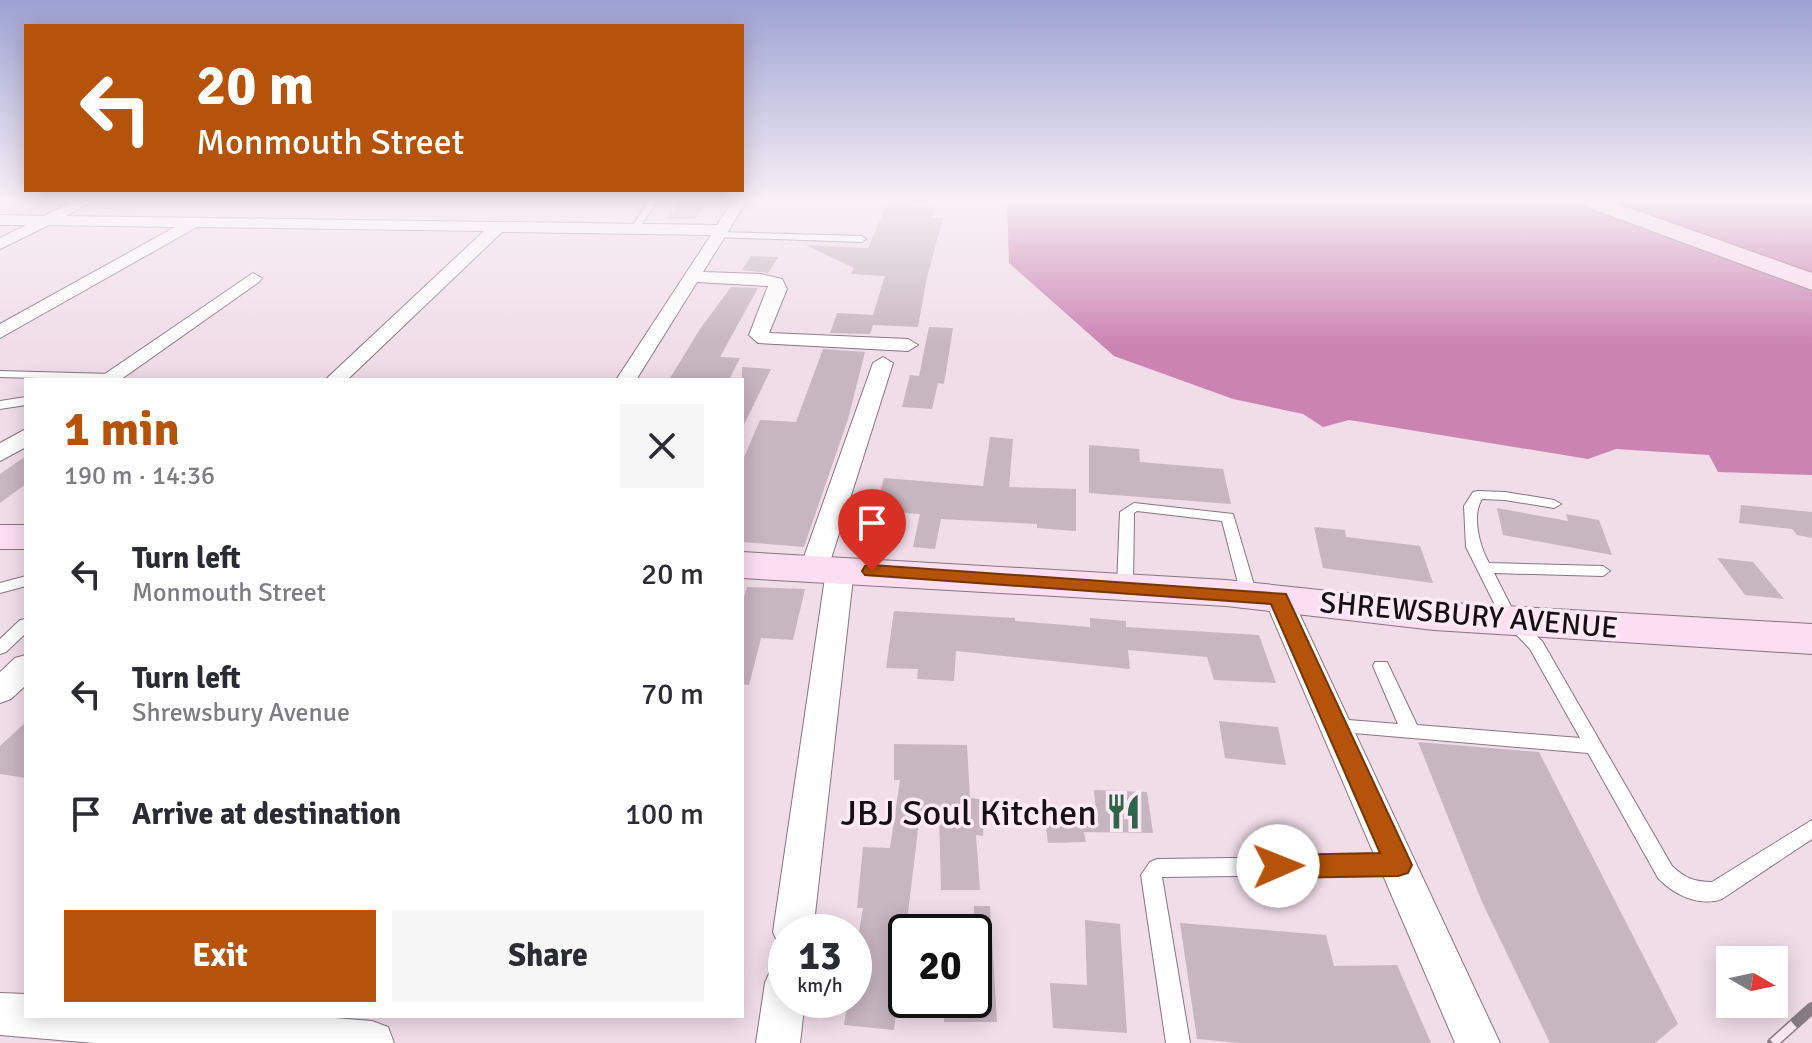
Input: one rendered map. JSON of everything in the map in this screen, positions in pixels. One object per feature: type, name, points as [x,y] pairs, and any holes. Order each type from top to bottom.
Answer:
[{"type":"main road","points":[[1717,248],[1812,282]]},
{"type":"main road","points":[[0,537],[24,537]]},
{"type":"main road","name":"SHREWSBURY AVENUE","points":[[744,565],[1125,587],[1511,621],[1812,639]]},
{"type":"street","points":[[0,332],[150,248]]},
{"type":"street","points":[[337,378],[476,248]]},
{"type":"street","points":[[627,378],[710,248]]},
{"type":"street","points":[[692,277],[761,279],[776,283],[778,289],[759,335],[765,339],[908,345]]},
{"type":"street","points":[[108,378],[253,278]]},
{"type":"street","points":[[795,914],[827,568],[883,363]]},
{"type":"street","points":[[1264,597],[1336,726],[1478,1043]]},
{"type":"street","points":[[0,1014],[24,1017]]},
{"type":"street","points":[[30,1018],[106,1028],[372,1043]]},
{"type":"street","points":[[778,1043],[781,1018]]},
{"type":"lane","points":[[0,374],[108,378]]},
{"type":"lane","points":[[0,405],[24,401]]},
{"type":"lane","points":[[1554,504],[1478,495],[1471,506],[1473,547],[1511,621],[1536,645],[1665,872],[1676,883],[1693,891],[1715,892],[1812,828]]},
{"type":"lane","points":[[1125,587],[1127,512],[1134,507],[1228,517],[1264,597]]},
{"type":"lane","points":[[1483,568],[1603,571]]},
{"type":"lane","points":[[0,588],[24,582]]},
{"type":"lane","points":[[0,648],[24,626]]},
{"type":"lane","points":[[1381,666],[1411,732]]},
{"type":"lane","points":[[1336,726],[1593,746]]},
{"type":"lane","points":[[1178,1043],[1151,875],[1157,868],[1398,865]]},
{"type":"shaded area","points":[[1009,248],[1812,248],[1812,475],[1718,472],[1709,455],[1616,449],[1588,459],[1349,420],[1323,427],[1303,414],[1233,399],[1114,356],[1009,263]]},
{"type":"building","points":[[812,248],[935,248],[918,327],[873,325],[870,334],[830,333],[837,313],[873,315],[885,276],[851,274],[854,268]]},
{"type":"building","points":[[751,256],[778,257],[768,273],[742,270]]},
{"type":"building","points":[[731,287],[758,288],[720,357],[740,358],[730,378],[670,378]]},
{"type":"building","points":[[929,327],[953,328],[944,384],[938,383],[932,409],[902,407],[910,375],[919,376]]},
{"type":"building","points":[[823,349],[865,352],[848,419],[804,547],[744,542],[744,457],[760,420],[796,422]]},
{"type":"building","points":[[742,367],[771,369],[744,425],[744,378]]},
{"type":"building","points":[[990,437],[1013,439],[1009,487],[1076,489],[1076,531],[1037,528],[1037,524],[941,519],[935,549],[913,547],[920,514],[875,511],[884,478],[983,486]]},
{"type":"building","points":[[1089,445],[1139,449],[1140,462],[1223,469],[1231,504],[1089,493]]},
{"type":"building","points":[[24,457],[24,485],[0,503],[0,474]]},
{"type":"building","points":[[1741,505],[1812,512],[1812,538],[1797,535],[1792,529],[1739,523]]},
{"type":"building","points":[[1497,508],[1568,521],[1566,514],[1599,520],[1612,555],[1503,535]]},
{"type":"building","points":[[1314,527],[1345,530],[1346,537],[1420,546],[1433,583],[1323,568]]},
{"type":"building","points":[[1717,558],[1753,562],[1784,599],[1745,595]]},
{"type":"building","points":[[747,587],[805,589],[793,640],[761,638],[749,685],[744,684],[744,597]]},
{"type":"building","points":[[894,611],[1015,618],[1015,621],[1090,627],[1090,618],[1126,621],[1126,627],[1259,635],[1276,683],[1214,680],[1207,657],[1128,650],[1130,669],[956,651],[954,681],[917,679],[918,669],[886,668]]},
{"type":"building","points":[[1219,721],[1278,727],[1286,765],[1225,758]]},
{"type":"building","points":[[24,724],[24,778],[0,774],[0,746]]},
{"type":"building","points":[[1418,742],[1539,752],[1678,1024],[1655,1043],[1550,1043],[1482,902]]},
{"type":"building","points":[[894,744],[967,745],[970,798],[985,800],[983,836],[976,835],[980,890],[941,890],[939,814],[920,813],[908,914],[888,914],[888,1018],[895,1018],[894,1030],[844,1025],[845,1018],[872,1018],[872,914],[862,914],[863,908],[857,908],[863,847],[890,848],[900,780],[894,780]]},
{"type":"building","points":[[1094,790],[1147,792],[1153,833],[1084,832],[1086,842],[1048,843],[1044,811],[1096,811]]},
{"type":"building","points":[[974,906],[990,906],[990,914],[974,914]]},
{"type":"building","points":[[1085,920],[1120,924],[1127,1033],[1053,1028],[1050,983],[1087,985]]},
{"type":"building","points":[[1180,923],[1326,935],[1334,966],[1397,965],[1431,1043],[1240,1043],[1197,1039]]},
{"type":"building","points":[[992,939],[997,1022],[944,1022],[944,1018],[992,1018]]},
{"type":"railway","points":[[1773,1043],[1812,1008]]},
{"type":"place","name":"JBJ Soul Kitchen","points":[[1123,812]]},
{"type":"route","points":[[872,571],[1278,598],[1398,865],[1278,866]]}]
